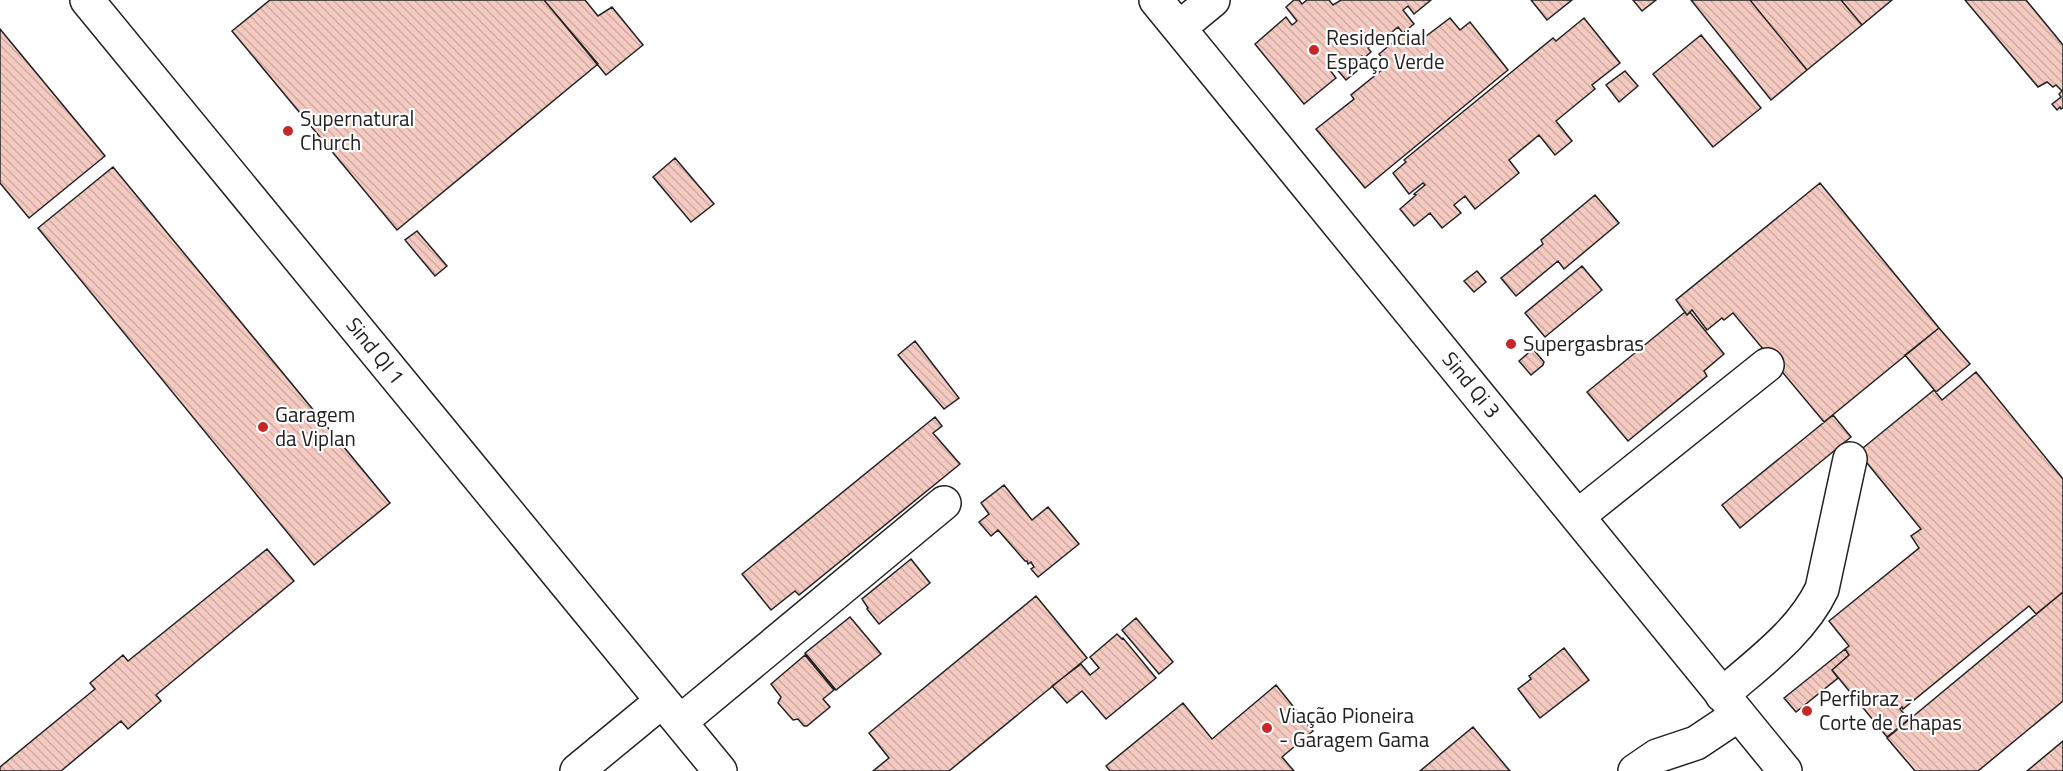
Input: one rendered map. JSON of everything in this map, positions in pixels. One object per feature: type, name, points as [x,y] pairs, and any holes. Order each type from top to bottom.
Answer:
[{"type":"street","name":"Sind QI 1","points":[[87,0],[720,771]]},
{"type":"street","name":"Sind Qi 3","points":[[1156,0],[1578,516],[1730,705],[1774,767]]},
{"type":"street","points":[[1179,28],[1213,0]]},
{"type":"street","points":[[1578,516],[1767,365]]},
{"type":"street","points":[[1635,771],[1657,756],[1696,743],[1814,606],[1822,589],[1850,459]]},
{"type":"street","points":[[577,771],[671,712],[944,503]]},
{"type":"building","points":[[270,0],[544,0],[598,64],[397,230],[232,31]]},
{"type":"building","points":[[544,0],[585,0],[598,16],[612,7],[643,45],[606,75]]},
{"type":"building","name":"Residencial Espaço Verde","points":[[1294,0],[1299,0],[1302,4],[1307,0],[1329,0],[1333,5],[1341,0],[1431,0],[1414,14],[1408,6],[1403,10],[1414,24],[1403,33],[1398,27],[1381,44],[1378,40],[1368,48],[1371,52],[1351,65],[1357,71],[1346,80],[1334,66],[1329,69],[1336,78],[1304,104],[1255,44],[1286,17],[1292,25],[1297,21],[1286,7]]},
{"type":"building","points":[[1531,0],[1572,0],[1547,20]]},
{"type":"building","points":[[1633,0],[1656,0],[1642,11]]},
{"type":"building","points":[[1691,0],[1750,0],[1807,70],[1771,100]]},
{"type":"building","points":[[1750,0],[1841,0],[1862,25],[1807,70]]},
{"type":"building","points":[[1841,0],[1892,0],[1862,25]]},
{"type":"building","points":[[1965,0],[2026,0],[2063,45],[2063,108],[2060,107],[2057,110],[2052,104],[2061,97],[2059,94],[2062,91],[2056,85],[2053,87],[2047,82],[2038,87]]},
{"type":"building","points":[[1450,18],[1460,30],[1470,22],[1508,70],[1365,188],[1316,129],[1354,99],[1351,95],[1388,65],[1379,54],[1403,34],[1413,46]]},
{"type":"building","points":[[1584,18],[1620,63],[1592,85],[1595,89],[1556,121],[1572,141],[1555,155],[1539,135],[1509,160],[1519,173],[1475,209],[1465,196],[1454,205],[1461,213],[1442,228],[1430,213],[1414,226],[1400,209],[1425,185],[1423,183],[1409,194],[1393,173],[1406,162],[1404,160],[1553,38],[1556,41]]},
{"type":"building","points":[[0,29],[105,156],[29,218],[0,183]]},
{"type":"building","points":[[1701,35],[1761,108],[1713,147],[1653,74]]},
{"type":"building","points":[[1625,71],[1638,86],[1619,102],[1606,85]]},
{"type":"building","points":[[675,158],[714,204],[691,222],[653,177]]},
{"type":"building","name":"Garagem da Viplan","points":[[113,167],[390,503],[314,565],[38,228]]},
{"type":"building","points":[[1820,183],[1939,328],[1824,422],[1733,313],[1724,320],[1722,318],[1707,330],[1692,310],[1687,315],[1676,300]]},
{"type":"building","points":[[1595,195],[1619,223],[1564,269],[1558,261],[1516,296],[1501,278],[1543,244],[1541,240]]},
{"type":"building","points":[[417,231],[447,266],[435,276],[405,240]]},
{"type":"building","points":[[1582,266],[1602,290],[1545,337],[1525,313]]},
{"type":"building","points":[[1477,271],[1486,282],[1474,292],[1464,281]]},
{"type":"building","points":[[1685,312],[1687,315],[1690,312],[1724,354],[1704,371],[1707,376],[1628,441],[1587,392]]},
{"type":"building","points":[[1939,328],[1970,364],[1936,392],[1905,355]]},
{"type":"building","points":[[915,341],[959,398],[944,409],[898,355]]},
{"type":"building","points":[[1533,349],[1544,362],[1531,375],[1519,361]]},
{"type":"building","points":[[1976,372],[2063,479],[2063,592],[2036,614],[2029,606],[1903,709],[1902,707],[1900,709],[1909,719],[1887,737],[1832,670],[1849,655],[1845,649],[1849,646],[1829,621],[1919,548],[1911,536],[1921,529],[1858,452],[1934,390],[1942,400]]},
{"type":"building","points":[[1833,415],[1851,437],[1740,528],[1722,505]]},
{"type":"building","points":[[935,417],[942,426],[933,433],[960,464],[799,595],[795,591],[771,610],[742,574]]},
{"type":"building","points":[[1004,485],[1032,520],[1048,507],[1079,544],[1038,577],[1031,569],[1034,567],[1031,562],[1028,564],[998,530],[991,536],[979,522],[989,514],[981,503]]},
{"type":"building","points":[[267,549],[294,581],[156,695],[161,701],[128,729],[121,721],[61,771],[0,771],[0,767],[95,689],[90,683],[123,655],[128,661]]},
{"type":"building","points":[[911,559],[930,583],[879,624],[862,599]]},
{"type":"building","points":[[2063,592],[2063,701],[1978,771],[1915,771],[1887,738]]},
{"type":"building","points":[[1036,596],[1087,658],[949,771],[873,771],[889,758],[869,733]]},
{"type":"building","points":[[850,617],[881,654],[836,690],[805,653]]},
{"type":"building","points":[[1136,618],[1173,662],[1159,674],[1122,630]]},
{"type":"building","points":[[1117,634],[1123,638],[1156,678],[1106,719],[1082,691],[1067,703],[1052,686],[1081,664],[1090,675],[1099,668],[1090,657]]},
{"type":"building","points":[[1564,648],[1589,680],[1540,718],[1518,689],[1531,679],[1529,676]]},
{"type":"building","points":[[1845,649],[1849,655],[1832,670],[1838,678],[1796,712],[1784,698]]},
{"type":"building","points":[[805,655],[834,690],[823,699],[830,707],[807,726],[804,726],[798,719],[793,720],[778,703],[781,697],[771,684]]},
{"type":"building","name":"Viação Pioneira - Garagem Gama","points":[[1276,685],[1313,731],[1282,757],[1294,771],[1110,771],[1106,766],[1183,703],[1212,739]]},
{"type":"building","points":[[1473,727],[1510,771],[1420,771]]},
{"type":"building","points":[[2063,741],[2063,771],[2027,771]]},
{"type":"place","name":"Residencial Espaço Verde","points":[[1314,50]]},
{"type":"place","name":"Supernatural Church","points":[[288,131]]},
{"type":"place","name":"Supergasbras","points":[[1511,344]]},
{"type":"place","name":"Garagem da Viplan","points":[[263,427]]},
{"type":"place","name":"Perfibraz - Corte de Chapas","points":[[1807,711]]},
{"type":"place","name":"Viação Pioneira - Garagem Gama","points":[[1267,728]]}]
